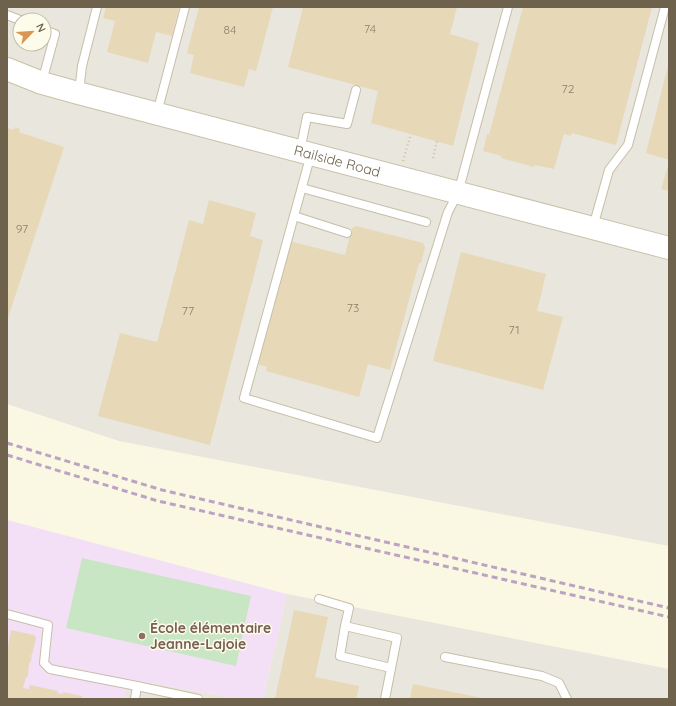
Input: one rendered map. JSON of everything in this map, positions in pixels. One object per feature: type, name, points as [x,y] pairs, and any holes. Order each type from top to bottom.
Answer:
[{"type":"street","name":"Railside Road","points":[[7,69],[42,83],[78,93],[669,248]]},
{"type":"lane","points":[[78,93],[82,66],[97,7]]},
{"type":"lane","points":[[157,114],[185,7]]},
{"type":"lane","points":[[356,90],[347,124],[307,117],[302,188],[244,398],[377,438],[448,212],[458,193],[508,7]]},
{"type":"lane","points":[[593,228],[609,170],[628,145],[665,7]]},
{"type":"lane","points":[[52,33],[55,34],[52,45]]},
{"type":"lane","points":[[42,83],[50,52]]},
{"type":"lane","points":[[302,188],[426,222]]},
{"type":"lane","points":[[294,216],[347,233]]},
{"type":"lane","points":[[319,599],[349,608],[340,656],[391,668]]},
{"type":"lane","points":[[7,614],[48,625],[44,663],[50,669],[198,699]]},
{"type":"lane","points":[[345,626],[397,638],[384,699]]},
{"type":"lane","points":[[445,657],[542,676],[559,683],[567,699]]},
{"type":"lane","points":[[135,699],[138,686]]},
{"type":"path","points":[[399,177],[411,134]]},
{"type":"path","points":[[433,158],[437,141]]},
{"type":"shaded area","points":[[7,7],[669,7],[669,546],[119,441],[7,404]]},
{"type":"shaded area","name":"École élémentaire Jeanne-Lajoie","points":[[7,520],[287,594],[263,699],[240,699],[128,679],[124,699],[7,699]]},
{"type":"shaded area","points":[[287,594],[669,669],[669,699],[263,699]]},
{"type":"shaded area","points":[[128,679],[240,699],[124,699]]},
{"type":"green space","points":[[82,558],[251,596],[236,666],[66,628]]},
{"type":"building","points":[[106,7],[179,7],[172,36],[156,32],[148,63],[107,52],[115,21],[103,18]]},
{"type":"building","points":[[199,7],[273,7],[256,71],[249,69],[244,87],[190,73],[194,55],[187,53]]},
{"type":"building","points":[[303,7],[457,7],[450,34],[479,43],[453,146],[371,123],[378,91],[288,67]]},
{"type":"building","points":[[523,7],[652,7],[616,145],[572,133],[571,136],[564,134],[554,169],[535,165],[534,167],[501,158],[502,156],[483,151],[487,134],[489,135]]},
{"type":"building","points":[[669,66],[669,160],[646,153]]},
{"type":"building","points":[[15,127],[20,129],[19,132],[64,147],[7,321],[7,128],[14,130]]},
{"type":"building","points":[[669,163],[669,191],[661,189]]},
{"type":"building","points":[[209,200],[256,213],[250,236],[263,240],[210,445],[98,416],[120,333],[157,342],[189,220],[203,224]]},
{"type":"building","points":[[356,226],[423,243],[425,247],[421,263],[419,263],[390,370],[368,364],[359,397],[266,371],[267,367],[257,364],[289,241],[345,255],[352,228]]},
{"type":"building","points":[[461,252],[546,274],[537,311],[563,317],[543,390],[433,361]]},
{"type":"building","points":[[294,610],[328,617],[315,677],[359,686],[356,699],[275,699]]},
{"type":"building","points":[[11,630],[34,635],[36,638],[32,655],[30,656],[32,657],[29,663],[28,677],[26,677],[23,688],[29,689],[30,685],[58,691],[58,693],[63,694],[63,692],[82,696],[82,699],[7,699],[7,651]]},
{"type":"building","points":[[413,684],[482,698],[482,699],[410,699]]},
{"type":"railway","points":[[7,443],[162,490],[669,608]]},
{"type":"railway","points":[[7,455],[158,501],[669,617]]},
{"type":"place","name":"École élémentaire Jeanne-Lajoie","points":[[142,636]]}]
